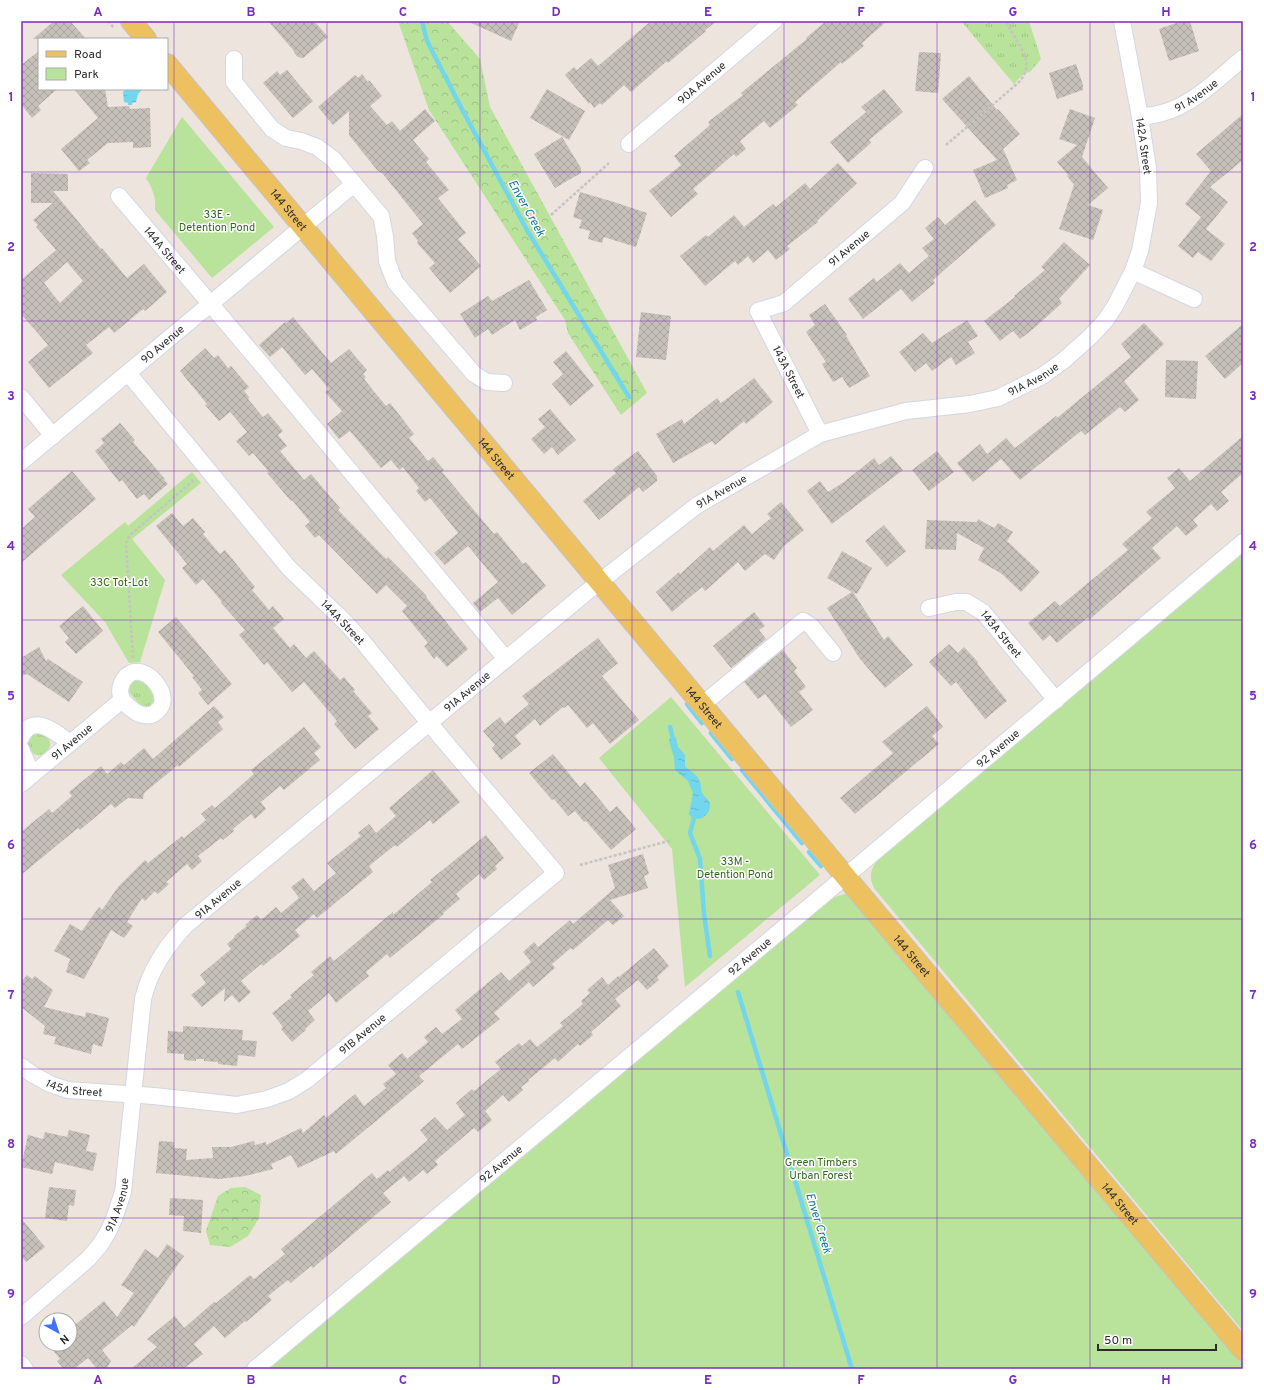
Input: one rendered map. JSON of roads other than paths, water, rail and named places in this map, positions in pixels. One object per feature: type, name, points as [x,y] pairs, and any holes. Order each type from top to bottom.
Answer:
[{"type":"main road","points":[[131,21],[145,38]]},
{"type":"main road","name":"144 Street","points":[[168,65],[1243,1350]]},
{"type":"street","name":"90A Avenue","points":[[630,144],[774,21]]},
{"type":"street","name":"142A Street","points":[[1122,21],[1148,168],[1149,203],[1140,251],[1134,271]]},
{"type":"street","name":"91 Avenue","points":[[1140,117],[1162,113],[1184,104],[1206,89],[1243,58]]},
{"type":"street","points":[[234,59],[234,82],[272,129],[286,138],[301,141],[317,147],[333,159],[381,216],[385,236],[387,261],[396,282],[474,374],[488,382],[504,383]]},
{"type":"street","name":"91 Avenue","points":[[758,311],[784,303],[902,203],[925,168]]},
{"type":"street","name":"90 Avenue","points":[[21,462],[354,184]]},
{"type":"street","name":"144A Street","points":[[119,196],[258,360],[506,659]]},
{"type":"street","points":[[1134,271],[1194,299]]},
{"type":"street","name":"91A Avenue","points":[[21,1317],[88,1259],[100,1245],[108,1232],[123,1192],[143,999],[146,987],[156,963],[170,943],[194,918],[599,582],[696,506],[820,434],[906,412],[983,402],[998,398],[1020,388],[1042,376],[1063,361],[1096,331],[1115,306],[1134,271]]},
{"type":"street","name":"143A Street","points":[[758,311],[820,434]]},
{"type":"street","name":"144A Street","points":[[128,373],[289,568],[346,622],[556,873]]},
{"type":"street","points":[[21,398],[53,436]]},
{"type":"street","name":"92 Avenue","points":[[255,1369],[846,876],[1243,542]]},
{"type":"street","name":"143A Street","points":[[929,608],[956,602],[966,602],[984,612],[1056,700]]},
{"type":"street","points":[[702,705],[804,622],[811,626],[833,653]]},
{"type":"street","points":[[134,672],[142,672],[150,677],[162,694],[160,707],[155,713],[148,716],[140,715],[122,700],[120,693],[121,685],[126,677],[134,672]]},
{"type":"street","name":"91 Avenue","points":[[26,779],[122,700]]},
{"type":"street","points":[[21,738],[28,728],[44,726],[57,733],[70,743]]},
{"type":"street","points":[[21,749],[26,779]]},
{"type":"street","name":"91B Avenue","points":[[133,1095],[237,1105],[268,1099],[289,1091],[308,1079],[556,873]]},
{"type":"street","name":"145A Street","points":[[21,1066],[50,1084],[68,1090],[133,1095]]},
{"type":"street","points":[[21,1364],[25,1369]]},
{"type":"water","points":[[125,90],[142,90],[138,94],[136,102],[132,103],[132,105],[128,105],[128,103],[124,102],[123,92]]},
{"type":"water","points":[[670,738],[676,738],[678,747],[685,755],[685,766],[698,777],[701,784],[702,793],[710,804],[708,812],[702,818],[695,819],[689,814],[693,793],[688,781],[675,770],[674,757],[669,741]]},
{"type":"waterway","name":"Enver Creek","points":[[422,21],[427,41],[527,230],[629,397]]},
{"type":"waterway","points":[[687,704],[702,723]]},
{"type":"waterway","name":"Enver Creek","points":[[670,727],[674,743]]},
{"type":"waterway","points":[[711,733],[732,759]]},
{"type":"waterway","points":[[742,770],[802,843]]},
{"type":"waterway","name":"Enver Creek","points":[[695,814],[690,833],[700,859],[704,914],[710,956]]},
{"type":"waterway","points":[[809,852],[821,866]]},
{"type":"waterway","name":"Enver Creek","points":[[738,992],[852,1369]]},
{"type":"park label","name":"33E - Detention Pond","points":[[217,220]]},
{"type":"park label","name":"33C Tot-Lot","points":[[119,582]]},
{"type":"park label","name":"33M - Detention Pond","points":[[735,867]]},
{"type":"park label","name":"Green Timbers Urban Forest","points":[[821,1168]]}]
